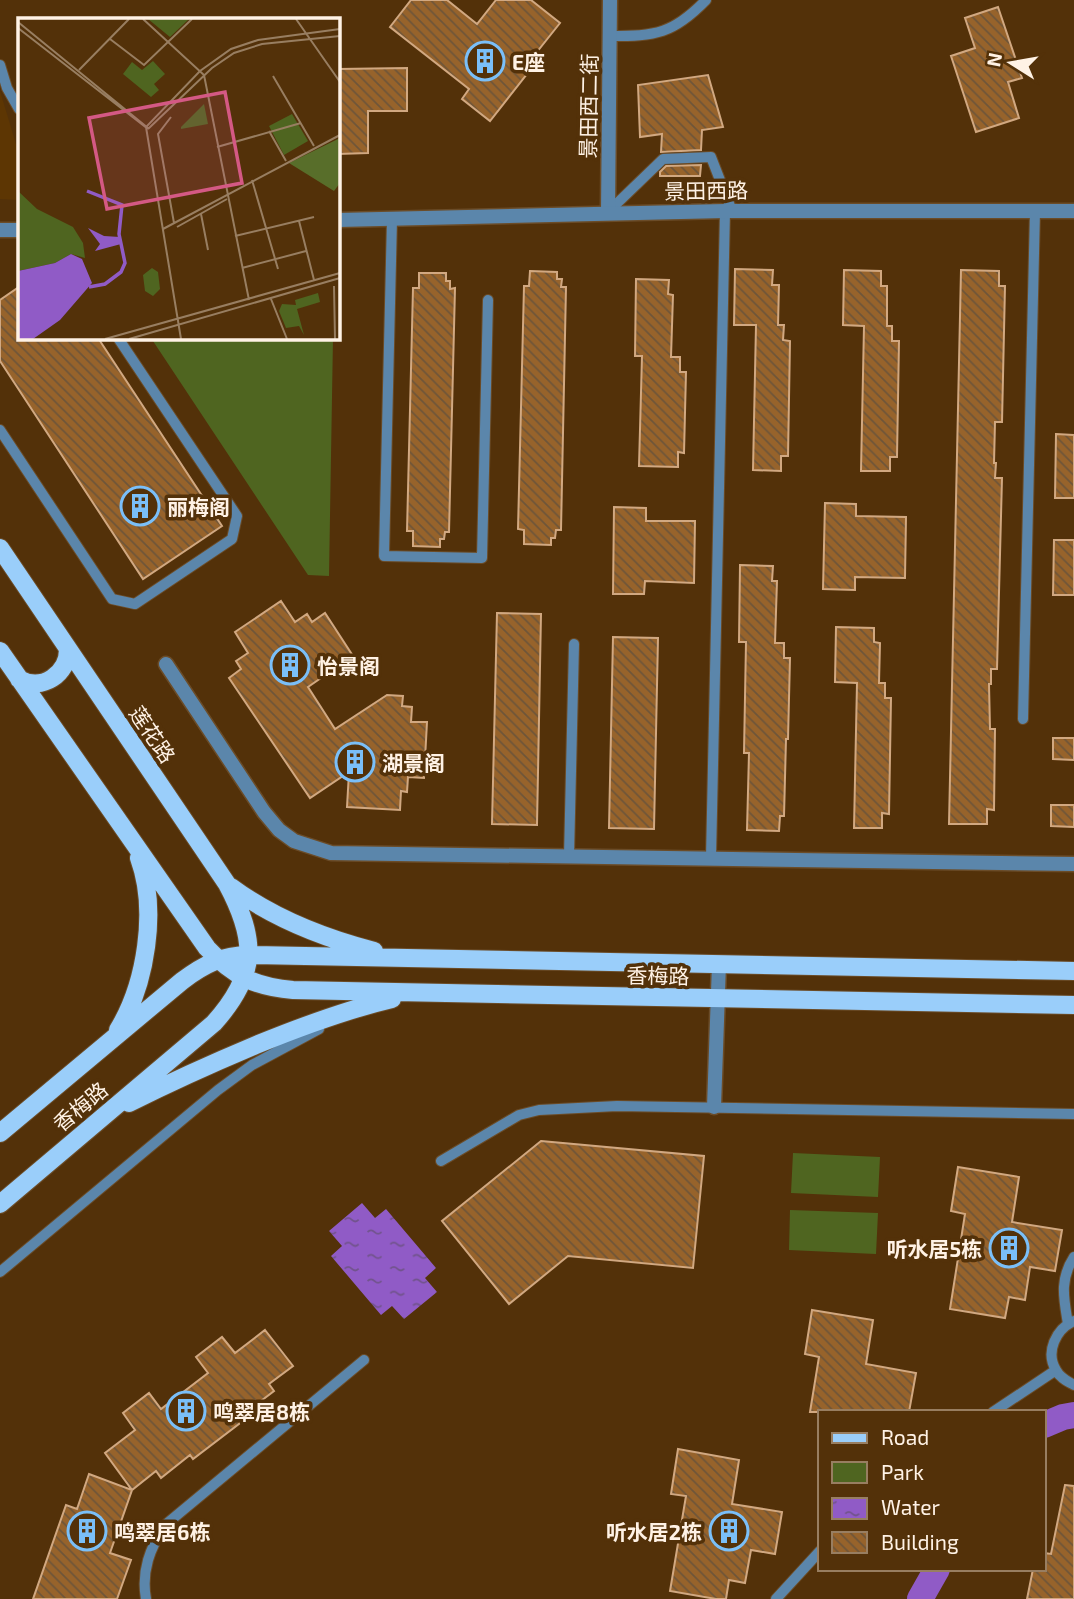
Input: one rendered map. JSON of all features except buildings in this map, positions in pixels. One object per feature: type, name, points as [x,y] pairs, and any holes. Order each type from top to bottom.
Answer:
[{"type":"main road","name":"莲花路","points":[[0,548],[227,884],[241,913],[249,955]]},
{"type":"main road","points":[[19,679],[30,684],[44,683],[64,667],[68,649]]},
{"type":"main road","points":[[0,651],[207,948],[243,979]]},
{"type":"main road","points":[[110,1041],[124,1020],[135,995],[146,939],[146,887],[141,863],[127,833]]},
{"type":"main road","points":[[227,884],[245,897],[308,929],[398,958]]},
{"type":"main road","name":"香梅路","points":[[0,1203],[214,1023],[243,979],[249,955]]},
{"type":"main road","name":"香梅路","points":[[0,1133],[182,981],[207,964],[227,957],[249,955],[1074,971]]},
{"type":"main road","name":"香梅路","points":[[243,979],[281,989],[1074,1005]]},
{"type":"main road","points":[[93,1125],[153,1091],[217,1061],[315,1022],[373,1004],[435,993]]},
{"type":"street","name":"景田西二街","points":[[608,212],[610,0]]},
{"type":"street","name":"景田西路","points":[[340,220],[608,212],[1074,211]]},
{"type":"street","points":[[0,230],[18,230]]},
{"type":"street","points":[[166,664],[264,812],[279,830],[294,841],[331,853],[1074,864]]},
{"type":"street","points":[[714,1107],[719,964]]},
{"type":"lane","points":[[610,36],[650,35],[677,26],[706,0]]},
{"type":"lane","points":[[0,65],[7,88],[18,107]]},
{"type":"lane","points":[[608,212],[663,159],[711,157],[729,211],[711,858]]},
{"type":"lane","points":[[1023,719],[1035,211]]},
{"type":"lane","points":[[392,219],[384,556],[482,558],[488,300]]},
{"type":"lane","points":[[0,430],[112,599],[135,604],[232,539],[237,516],[119,340]]},
{"type":"lane","points":[[569,856],[574,643]]},
{"type":"lane","points":[[0,1272],[252,1065],[320,1028],[399,998]]},
{"type":"lane","points":[[441,1161],[519,1115],[539,1111],[617,1106],[1074,1114]]},
{"type":"lane","points":[[1074,1257],[1063,1289],[1071,1323],[1059,1333],[1052,1348],[1052,1361],[1056,1370],[1063,1379],[1074,1385]]},
{"type":"lane","points":[[146,1599],[144,1577],[148,1559],[155,1541],[166,1525],[364,1360]]},
{"type":"lane","points":[[996,1410],[1056,1370]]},
{"type":"lane","points":[[776,1599],[818,1553]]},
{"type":"shaded area","points":[[0,91],[18,151],[18,200],[0,199]]},
{"type":"green space","points":[[152,340],[333,340],[329,576],[308,575]]},
{"type":"green space","points":[[793,1153],[880,1157],[878,1197],[791,1193]]},
{"type":"green space","points":[[790,1210],[878,1213],[876,1254],[789,1250]]},
{"type":"water","points":[[362,1203],[375,1218],[386,1209],[436,1268],[425,1278],[437,1292],[404,1319],[392,1306],[381,1315],[331,1256],[342,1246],[329,1231]]},
{"type":"waterway","points":[[1046,1424],[1074,1415]]},
{"type":"waterway","points":[[920,1599],[936,1571]]},
{"type":"place","name":"E座","points":[[485,61]]},
{"type":"place","name":"丽梅阁","points":[[140,506]]},
{"type":"place","name":"怡景阁","points":[[290,665]]},
{"type":"place","name":"湖景阁","points":[[355,762]]},
{"type":"place","name":"听水居5栋","points":[[1009,1248]]},
{"type":"place","name":"鸣翠居8栋","points":[[186,1411]]},
{"type":"place","name":"鸣翠居6栋","points":[[87,1531]]},
{"type":"place","name":"听水居2栋","points":[[729,1531]]}]
